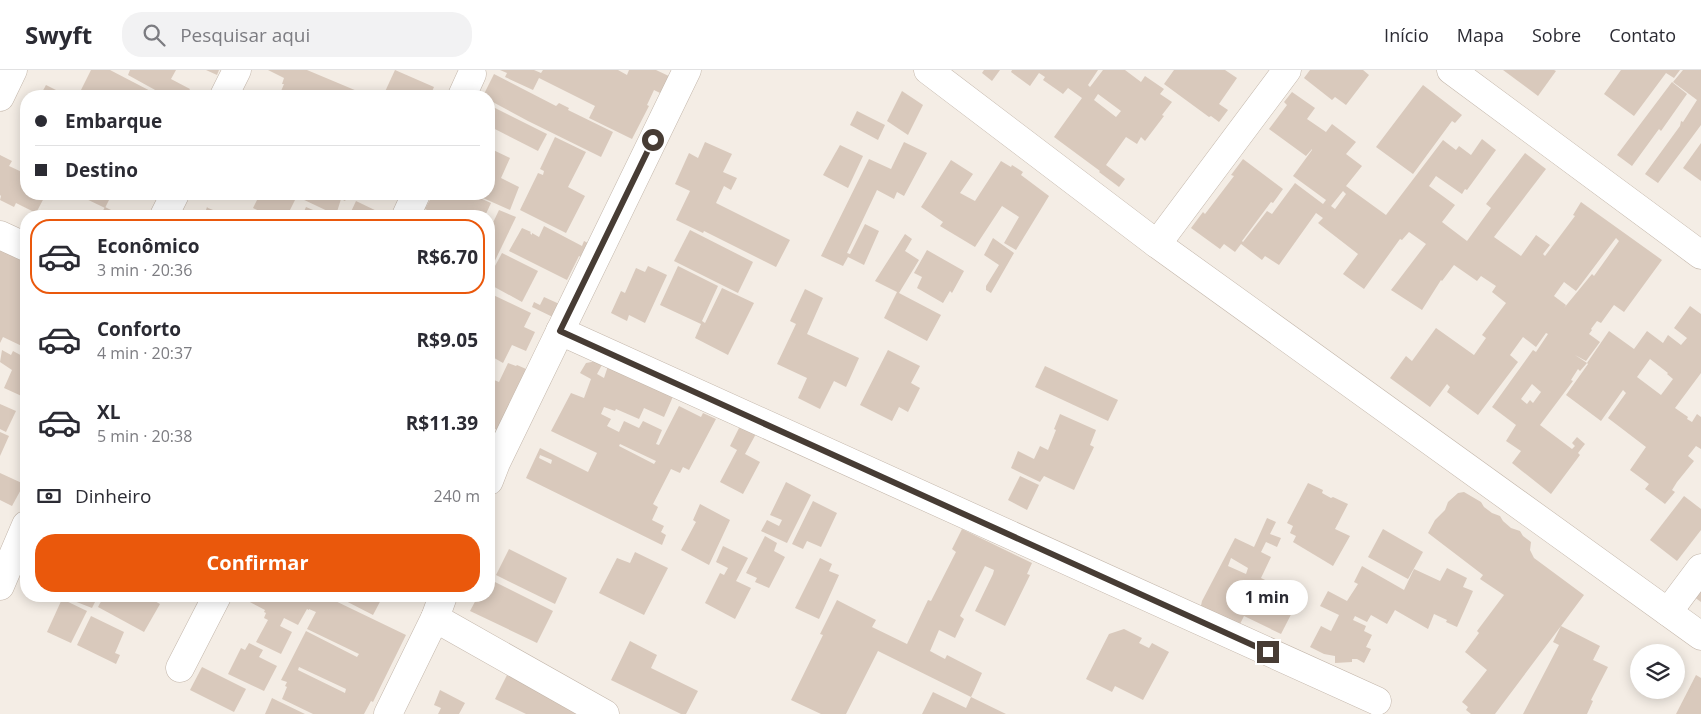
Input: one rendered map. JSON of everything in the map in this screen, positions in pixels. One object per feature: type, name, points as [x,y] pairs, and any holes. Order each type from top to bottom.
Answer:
[{"type":"street","points":[[0,97],[14,70]]},
{"type":"street","points":[[227,90],[237,70]]},
{"type":"street","points":[[495,460],[687,70]]},
{"type":"street","points":[[928,70],[1157,244],[1701,636]]},
{"type":"street","points":[[1157,244],[1287,70]]},
{"type":"street","points":[[1451,70],[1701,255]]},
{"type":"street","points":[[0,235],[20,244]]},
{"type":"street","points":[[560,331],[1377,701]]},
{"type":"street","points":[[0,586],[20,539]]},
{"type":"street","points":[[1668,612],[1701,568]]},
{"type":"street","points":[[180,668],[214,602]]},
{"type":"street","points":[[388,714],[439,607],[605,714]]},
{"type":"building","points":[[91,70],[110,70],[148,90],[81,90]]},
{"type":"building","points":[[130,70],[176,70],[171,79],[190,89],[155,90],[128,75]]},
{"type":"building","points":[[206,70],[219,70],[217,75]]},
{"type":"building","points":[[268,70],[307,70],[355,90],[282,90],[284,78]]},
{"type":"building","points":[[395,70],[434,87],[433,90],[386,90]]},
{"type":"building","points":[[500,70],[534,70],[541,73],[543,70],[618,70],[627,75],[629,70],[656,70],[673,78],[667,92],[660,93],[654,90],[647,105],[649,106],[632,139],[589,118],[595,106],[539,78],[533,90],[505,77],[507,73]]},
{"type":"building","points":[[984,70],[1000,70],[992,81],[982,73]]},
{"type":"building","points":[[1012,70],[1098,70],[1088,85],[1090,87],[1103,70],[1125,70],[1141,82],[1145,76],[1164,89],[1160,94],[1172,102],[1145,141],[1141,137],[1137,144],[1126,137],[1106,165],[1125,179],[1119,187],[1054,137],[1082,98],[1068,88],[1063,94],[1043,80],[1045,77],[1039,73],[1030,86],[1011,72]],"holes":[[[1098,94],[1121,111],[1116,117],[1094,100]]]},
{"type":"building","points":[[1174,70],[1225,70],[1237,78],[1219,104],[1228,110],[1219,122],[1211,116],[1209,117],[1164,84]]},
{"type":"building","points":[[1310,70],[1363,70],[1369,75],[1346,105],[1335,97],[1332,100],[1304,78]]},
{"type":"building","points":[[1503,70],[1554,70],[1556,71],[1538,96]]},
{"type":"building","points":[[1621,70],[1680,70],[1674,78],[1666,73],[1634,116],[1604,94]]},
{"type":"building","points":[[1683,70],[1701,70],[1701,125],[1658,183],[1645,174],[1697,100],[1673,82]]},
{"type":"building","points":[[494,74],[556,106],[559,103],[569,108],[568,110],[613,132],[601,157],[495,103],[495,90],[486,90]]},
{"type":"building","points":[[1672,82],[1687,94],[1661,131],[1659,129],[1632,166],[1617,155]]},
{"type":"building","points":[[46,85],[56,90],[43,90]]},
{"type":"building","points":[[1423,85],[1462,115],[1455,123],[1452,121],[1413,174],[1376,147]]},
{"type":"building","points":[[902,91],[923,105],[908,135],[887,121]]},
{"type":"building","points":[[1292,92],[1315,108],[1307,119],[1326,132],[1332,124],[1356,142],[1346,154],[1362,166],[1346,186],[1386,215],[1443,140],[1456,150],[1459,146],[1471,155],[1482,139],[1496,150],[1467,190],[1465,189],[1462,194],[1436,176],[1429,186],[1455,205],[1442,222],[1467,241],[1491,208],[1486,204],[1525,153],[1546,169],[1494,237],[1521,256],[1536,235],[1550,245],[1543,254],[1545,256],[1575,216],[1573,215],[1581,202],[1662,260],[1624,312],[1614,305],[1601,323],[1597,321],[1591,329],[1589,334],[1600,342],[1586,361],[1575,355],[1587,363],[1580,371],[1578,369],[1571,380],[1573,381],[1540,425],[1572,449],[1575,446],[1572,443],[1577,437],[1585,444],[1578,453],[1580,455],[1551,494],[1512,463],[1521,451],[1506,441],[1516,425],[1492,407],[1533,350],[1536,352],[1548,334],[1546,333],[1536,347],[1523,337],[1510,355],[1518,362],[1478,415],[1447,392],[1450,387],[1447,384],[1430,407],[1390,378],[1406,356],[1412,361],[1436,328],[1474,355],[1486,338],[1482,335],[1506,303],[1492,292],[1496,286],[1481,276],[1477,281],[1454,265],[1441,280],[1422,310],[1391,290],[1426,244],[1409,232],[1402,240],[1400,239],[1364,289],[1343,274],[1358,254],[1318,223],[1323,218],[1316,213],[1279,265],[1265,256],[1262,260],[1241,244],[1235,252],[1224,244],[1220,249],[1191,228],[1203,212],[1205,214],[1234,176],[1231,175],[1243,159],[1283,189],[1273,203],[1271,202],[1243,242],[1267,211],[1272,214],[1295,183],[1323,204],[1326,200],[1293,176],[1312,149],[1306,156],[1269,129],[1287,105],[1284,102]],"holes":[[[1343,191],[1346,194],[1335,209],[1331,206]],[[1616,238],[1619,241],[1594,276],[1592,274],[1564,308],[1566,305],[1554,296],[1564,282],[1576,291]],[[1532,384],[1541,392],[1533,403],[1530,400],[1527,404],[1521,399]]]},
{"type":"building","points":[[495,108],[547,134],[538,151],[495,129]]},
{"type":"building","points":[[857,111],[885,125],[878,140],[850,125]]},
{"type":"building","points":[[555,137],[586,152],[568,187],[585,196],[566,233],[520,210],[538,173],[543,175],[544,171],[540,169]]},
{"type":"building","points":[[705,142],[732,154],[723,172],[737,178],[731,190],[724,186],[716,203],[790,240],[776,267],[704,231],[703,233],[676,220],[690,191],[675,184],[689,153],[698,158]]},
{"type":"building","points":[[904,142],[927,153],[904,196],[897,192],[894,199],[877,190],[847,253],[850,254],[865,224],[879,231],[864,265],[848,257],[843,266],[821,256],[869,159],[891,169]]},
{"type":"building","points":[[1701,143],[1701,181],[1683,168]]},
{"type":"building","points":[[840,145],[863,156],[848,188],[823,175]]},
{"type":"building","points":[[495,151],[510,158],[501,178],[519,187],[510,210],[488,200],[495,200]]},
{"type":"building","points":[[0,155],[12,161],[9,166],[20,171],[20,200],[43,200],[38,210],[30,210],[16,203],[14,207],[0,200]]},
{"type":"building","points":[[951,160],[973,174],[960,193],[975,201],[1001,161],[1023,172],[1021,175],[1049,196],[1016,250],[1004,243],[1019,217],[1002,206],[975,247],[940,226],[943,222],[921,207]]},
{"type":"building","points":[[88,200],[109,200],[105,208]]},
{"type":"building","points":[[257,200],[295,200],[290,210],[257,210],[253,208]]},
{"type":"building","points":[[304,200],[341,200],[338,210],[325,210]]},
{"type":"building","points":[[430,200],[484,200],[491,203],[488,210],[425,209]]},
{"type":"building","points":[[356,201],[375,210],[352,210]]},
{"type":"building","points":[[499,210],[516,217],[495,261],[495,218]]},
{"type":"building","points":[[544,226],[582,246],[584,241],[598,248],[590,262],[579,256],[567,280],[509,251],[522,228],[531,232],[532,235],[532,233],[539,237]]},
{"type":"building","points":[[690,230],[753,262],[738,293],[674,261]]},
{"type":"building","points":[[905,234],[912,239],[905,251],[919,260],[899,293],[941,315],[927,341],[884,318],[897,292],[875,281]]},
{"type":"building","points":[[993,238],[1014,253],[991,293],[986,290],[986,286],[999,265],[984,255]]},
{"type":"building","points":[[0,249],[20,260],[20,345],[3,337],[0,343]]},
{"type":"building","points":[[927,250],[964,271],[952,293],[950,291],[943,303],[917,288],[922,277],[914,273]]},
{"type":"building","points":[[502,253],[538,271],[522,302],[495,287],[495,266]]},
{"type":"building","points":[[648,266],[667,275],[645,323],[629,315],[627,321],[611,313],[621,291],[625,293],[636,268],[645,272]]},
{"type":"building","points":[[678,266],[718,286],[702,321],[705,323],[722,288],[754,303],[728,355],[695,338],[701,324],[660,305]]},
{"type":"building","points":[[805,289],[823,298],[807,334],[859,358],[846,387],[834,381],[820,409],[798,398],[807,378],[777,364],[796,324],[790,321]]},
{"type":"building","points":[[495,296],[531,313],[524,327],[535,332],[526,351],[512,345],[503,363],[495,358]]},
{"type":"building","points":[[544,297],[566,307],[559,320],[532,307],[534,302],[540,305]]},
{"type":"building","points":[[1690,306],[1701,314],[1701,373],[1675,408],[1692,422],[1697,414],[1701,417],[1701,449],[1696,446],[1688,456],[1694,461],[1677,482],[1672,490],[1675,492],[1665,504],[1645,489],[1649,484],[1630,470],[1646,447],[1608,418],[1626,393],[1623,390],[1601,421],[1566,395],[1609,331],[1634,349],[1647,331],[1663,343],[1668,335],[1681,345],[1687,338],[1674,328]],"holes":[[[1650,359],[1673,379],[1661,395],[1637,377]]]},
{"type":"building","points":[[2,350],[11,355],[13,351],[20,355],[20,395],[4,388],[12,370],[0,362]]},
{"type":"building","points":[[888,350],[920,366],[911,383],[920,388],[908,412],[899,407],[892,421],[860,405]]},
{"type":"building","points":[[597,361],[603,363],[597,374],[604,378],[608,366],[675,392],[664,417],[644,408],[639,419],[616,409],[615,411],[604,407],[601,414],[611,419],[607,426],[619,432],[624,421],[639,428],[643,421],[662,430],[656,444],[659,445],[679,406],[701,417],[703,413],[716,419],[689,470],[683,467],[680,473],[671,469],[653,504],[658,507],[652,520],[664,526],[661,532],[666,535],[662,545],[526,478],[540,448],[588,472],[597,453],[551,431],[571,393],[584,398],[591,379],[580,373],[586,363]],"holes":[[[620,444],[656,461],[654,464],[619,446]],[[540,455],[552,460],[551,464],[539,458]]]},
{"type":"building","points":[[508,363],[533,372],[505,434],[495,429],[495,380],[499,382]]},
{"type":"building","points":[[1045,366],[1118,400],[1108,421],[1035,387]]},
{"type":"building","points":[[0,404],[16,411],[6,432],[0,429]]},
{"type":"building","points":[[1060,414],[1096,430],[1090,445],[1094,447],[1074,490],[1044,476],[1040,482],[1011,468],[1018,451],[1034,459],[1040,446],[1048,450]]},
{"type":"building","points":[[741,424],[757,432],[745,454],[760,462],[743,494],[720,482],[737,450],[730,446]]},
{"type":"building","points":[[0,432],[9,436],[0,456]]},
{"type":"building","points":[[0,473],[20,482],[20,491],[12,506],[0,500]]},
{"type":"building","points":[[1020,476],[1039,485],[1027,510],[1008,500]]},
{"type":"building","points":[[786,482],[811,495],[787,543],[761,531],[767,520],[779,526],[782,520],[770,515]]},
{"type":"building","points":[[1308,483],[1323,490],[1322,493],[1331,498],[1333,497],[1348,504],[1335,529],[1350,536],[1333,566],[1293,542],[1296,536],[1290,533],[1293,526],[1287,523]]},
{"type":"building","points":[[1464,492],[1481,502],[1492,513],[1500,516],[1511,528],[1520,531],[1531,542],[1530,550],[1534,558],[1584,595],[1495,714],[1471,714],[1466,710],[1468,707],[1462,702],[1487,670],[1465,652],[1479,633],[1477,631],[1504,595],[1480,579],[1483,575],[1428,533],[1435,520],[1445,510],[1448,502],[1458,493]]},
{"type":"building","points":[[1684,496],[1701,509],[1701,530],[1677,561],[1650,540]]},
{"type":"building","points":[[813,501],[837,513],[821,547],[807,541],[803,549],[792,544]]},
{"type":"building","points":[[700,504],[730,520],[709,565],[681,550],[696,522],[693,520]]},
{"type":"building","points":[[1267,518],[1276,522],[1270,534],[1281,538],[1277,547],[1266,542],[1261,552],[1271,557],[1261,578],[1300,597],[1281,634],[1244,616],[1238,628],[1200,610],[1202,601],[1235,538],[1254,547]],"holes":[[[1231,558],[1248,568],[1246,574],[1228,566]]]},
{"type":"building","points":[[962,529],[1032,563],[1027,574],[1030,575],[1005,626],[975,611],[994,570],[985,566],[960,616],[964,619],[955,638],[939,630],[930,651],[945,659],[947,655],[982,673],[971,697],[878,651],[846,714],[821,714],[791,700],[823,635],[820,634],[837,600],[876,620],[872,627],[907,644],[928,600],[931,601],[956,552],[952,549]]},
{"type":"building","points":[[1383,529],[1423,552],[1408,579],[1368,557]]},
{"type":"building","points":[[765,536],[777,543],[774,551],[785,557],[769,588],[755,582],[757,578],[746,573]]},
{"type":"building","points":[[723,546],[748,558],[736,581],[751,588],[735,619],[705,603],[720,573],[724,575],[728,568],[716,562]]},
{"type":"building","points":[[509,549],[567,578],[555,604],[496,575]]},
{"type":"building","points":[[635,552],[668,568],[644,615],[599,593],[617,558],[630,563]]},
{"type":"building","points":[[820,558],[832,564],[829,571],[839,575],[819,619],[795,608]]},
{"type":"building","points":[[1362,566],[1404,590],[1414,569],[1440,581],[1447,568],[1467,578],[1463,587],[1473,591],[1457,627],[1434,614],[1428,629],[1395,610],[1387,624],[1371,615],[1367,622],[1355,616],[1353,620],[1366,626],[1364,631],[1372,635],[1366,647],[1371,649],[1364,663],[1357,659],[1352,659],[1352,662],[1335,663],[1335,656],[1324,654],[1310,647],[1321,626],[1331,631],[1339,615],[1320,606],[1328,591],[1347,601],[1358,584],[1354,582]]},
{"type":"building","points":[[495,582],[553,611],[537,643],[470,611],[475,602],[495,602]]},
{"type":"building","points":[[1701,582],[1701,602],[1690,594]]},
{"type":"building","points":[[61,602],[68,602],[87,611],[71,643],[47,632]]},
{"type":"building","points":[[77,602],[95,602],[92,608]]},
{"type":"building","points":[[101,602],[156,602],[160,604],[144,632],[98,607]]},
{"type":"building","points":[[250,602],[337,602],[406,635],[373,702],[371,701],[364,714],[313,714],[282,699],[287,682],[281,680],[306,631],[357,657],[359,654],[307,629],[316,612],[307,609],[298,625],[284,618],[280,626],[292,632],[281,654],[256,642],[268,620],[264,618],[265,610]],"holes":[[[299,667],[346,689],[345,693],[298,670]]]},
{"type":"building","points":[[348,602],[380,602],[373,615]]},
{"type":"building","points":[[91,616],[124,632],[115,653],[120,655],[116,664],[77,645]]},
{"type":"building","points":[[1561,626],[1600,646],[1593,660],[1608,667],[1591,700],[1593,701],[1587,714],[1523,714],[1559,645],[1553,642]]},
{"type":"building","points":[[1124,629],[1142,638],[1139,643],[1149,648],[1152,643],[1169,652],[1143,700],[1115,686],[1112,692],[1086,679],[1109,634]]},
{"type":"building","points":[[630,641],[657,655],[651,668],[698,691],[686,714],[681,714],[611,680]]},
{"type":"building","points":[[249,643],[263,650],[259,657],[277,666],[264,691],[228,674],[241,648],[245,650]]},
{"type":"building","points":[[202,667],[246,689],[234,712],[190,690]]},
{"type":"building","points":[[507,675],[586,714],[526,714],[495,699]]},
{"type":"building","points":[[1696,675],[1701,678],[1701,714],[1676,714]]},
{"type":"building","points":[[440,690],[465,703],[459,714],[438,714],[441,708],[434,705]]},
{"type":"building","points":[[933,692],[966,708],[971,697],[1006,714],[922,714]]},
{"type":"building","points":[[272,698],[278,701],[305,714],[265,714]]},
{"type":"route","points":[[653,140],[560,331],[1268,652]]}]
